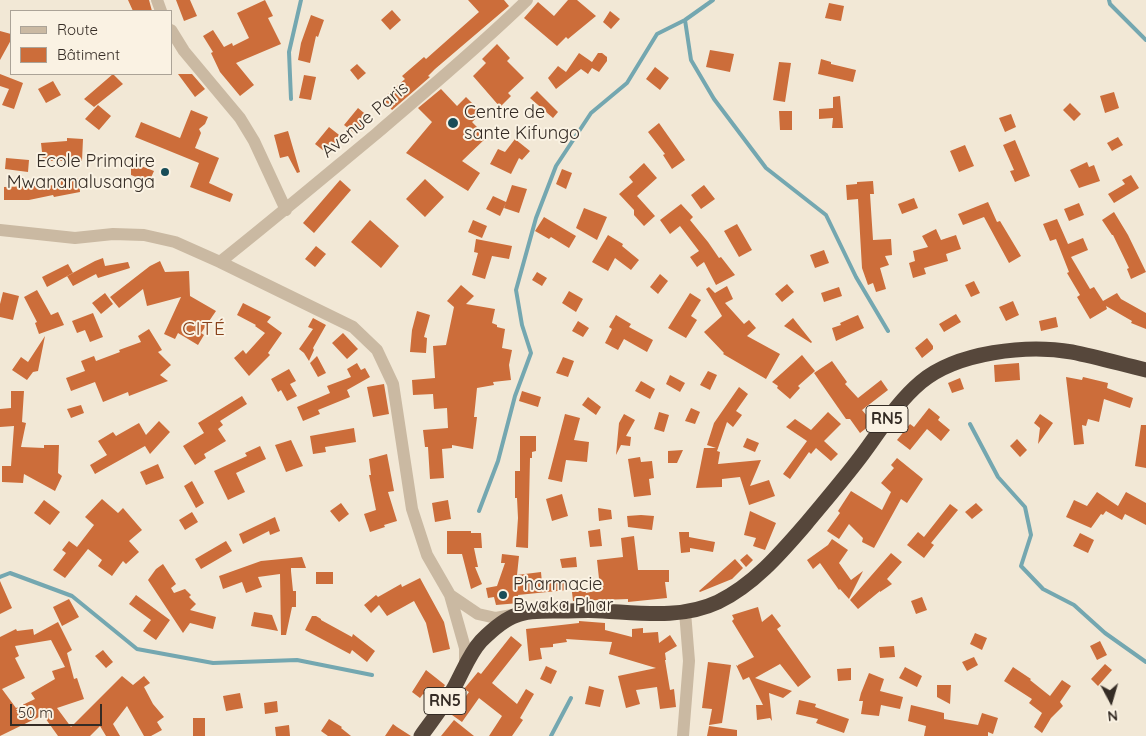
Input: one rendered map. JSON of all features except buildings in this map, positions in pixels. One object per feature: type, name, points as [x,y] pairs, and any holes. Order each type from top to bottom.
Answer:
[{"type":"highway","name":"RN5","points":[[421,736],[456,685],[465,665],[480,642],[496,627],[518,614],[556,611],[652,614],[685,612],[717,602],[739,589],[768,566],[863,454],[889,416],[906,397],[922,381],[945,367],[973,356],[1023,349],[1070,352],[1146,370]]},
{"type":"street","name":"Avenue Paris","points":[[220,262],[286,210],[419,97],[503,24],[527,0]]},
{"type":"street","points":[[172,32],[184,51],[240,118],[254,141],[286,210]]},
{"type":"street","points":[[0,230],[75,238],[113,234],[144,235],[175,242],[353,327],[377,350],[393,384],[412,509],[427,555],[450,595],[465,648],[465,665]]},
{"type":"street","points":[[450,595],[478,614],[496,618],[518,614]]},
{"type":"street","points":[[683,736],[689,661],[685,612]]},
{"type":"waterway","points":[[291,99],[289,52],[301,0]]},
{"type":"waterway","points":[[479,511],[498,461],[515,396],[531,353],[522,325],[516,290],[536,218],[556,166],[591,113],[627,83],[657,34],[685,20],[713,0]]},
{"type":"waterway","points":[[1109,0],[1110,4],[1146,40]]},
{"type":"waterway","points":[[685,20],[691,60],[714,99],[766,168],[826,215],[856,277],[888,331]]},
{"type":"waterway","points":[[970,424],[998,477],[1025,507],[1031,535],[1021,566],[1043,589],[1074,605],[1105,633],[1146,662]]},
{"type":"waterway","points":[[0,577],[10,573],[72,596],[137,649],[213,663],[297,660],[372,675]]},
{"type":"waterway","points":[[551,736],[571,698]]},
{"type":"place","name":"Centre de sante Kifungo","points":[[453,123]]},
{"type":"place","name":"Ecole Primaire Mwananalusanga","points":[[165,172]]},
{"type":"place","name":"Pharmacie Bwaka Phar","points":[[503,595]]},
{"type":"district","name":"CITÉ","points":[[204,329]]}]
